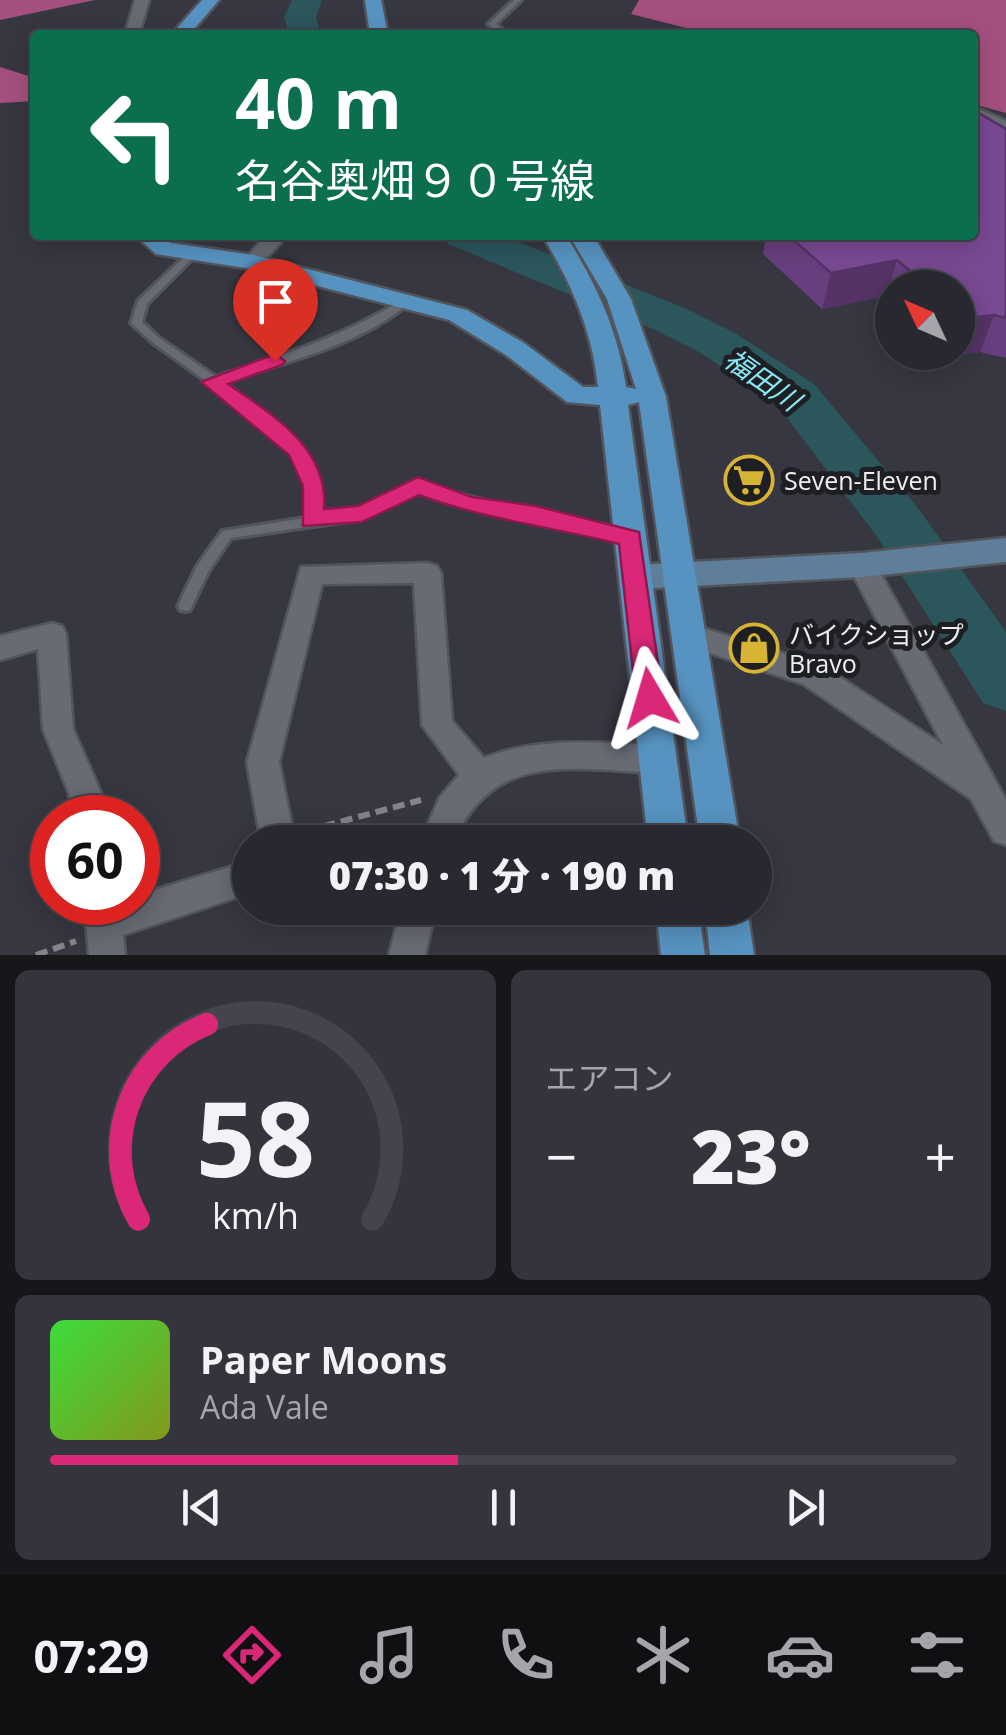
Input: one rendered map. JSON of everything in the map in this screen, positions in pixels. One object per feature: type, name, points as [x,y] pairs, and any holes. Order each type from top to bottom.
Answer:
[{"type":"main road","points":[[184,30],[211,0]]},
{"type":"main road","points":[[372,0],[378,30]]},
{"type":"main road","points":[[154,240],[164,248],[253,262],[458,316],[516,349],[577,396],[652,397]]},
{"type":"main road","points":[[567,241],[598,259],[641,357],[652,397],[718,825]]},
{"type":"main road","points":[[567,241],[591,297],[608,353],[666,825]]},
{"type":"main road","points":[[679,925],[683,955]]},
{"type":"main road","points":[[728,925],[732,955]]},
{"type":"street","points":[[133,30],[142,0]]},
{"type":"street","points":[[978,114],[1006,127]]},
{"type":"street","points":[[253,262],[273,240]]},
{"type":"street","points":[[635,577],[862,565],[1006,550]]},
{"type":"street","points":[[862,565],[1006,830]]},
{"type":"street","points":[[275,825],[263,762],[312,574],[427,572],[437,725],[471,782]]},
{"type":"street","points":[[0,648],[52,634],[58,730],[85,795]]},
{"type":"street","points":[[690,636],[813,675],[982,789]]},
{"type":"street","points":[[442,825],[471,782],[506,760],[657,760]]},
{"type":"street","points":[[104,927],[232,882]]},
{"type":"street","points":[[407,955],[415,925]]},
{"type":"lane","points":[[499,30],[492,24],[518,1]]},
{"type":"lane","points":[[193,253],[142,302],[136,324],[270,424],[298,451],[314,486],[311,520]]},
{"type":"lane","points":[[211,382],[328,347],[364,330],[404,303]]},
{"type":"lane","points":[[185,606],[202,570],[227,534],[362,514],[418,486],[469,504],[536,514],[630,538]]},
{"type":"path","points":[[328,825],[471,782]]},
{"type":"shaded area","points":[[0,0],[95,0],[0,20]]},
{"type":"shaded area","points":[[639,0],[1006,0],[1006,113],[978,105],[978,30],[694,30],[631,14]]},
{"type":"shaded area","points":[[0,67],[30,76],[30,101],[0,103]]},
{"type":"building","points":[[978,113],[1006,129],[1006,318],[975,317],[975,270],[909,270],[897,260],[831,273],[794,240],[978,240]]},
{"type":"waterway","name":"福田川","points":[[304,30],[300,17],[307,0]]},
{"type":"waterway","name":"福田川","points":[[475,240],[670,319],[718,343],[796,395],[898,523],[1006,684]]},
{"type":"place","name":"Seven-Eleven","points":[[749,480]]},
{"type":"place","name":"バイクショップ Bravo","points":[[754,648]]},
{"type":"route","points":[[275,361],[211,382],[270,424],[298,451],[314,486],[311,520],[362,514],[418,486],[469,504],[536,514],[630,538],[650,698]]}]
